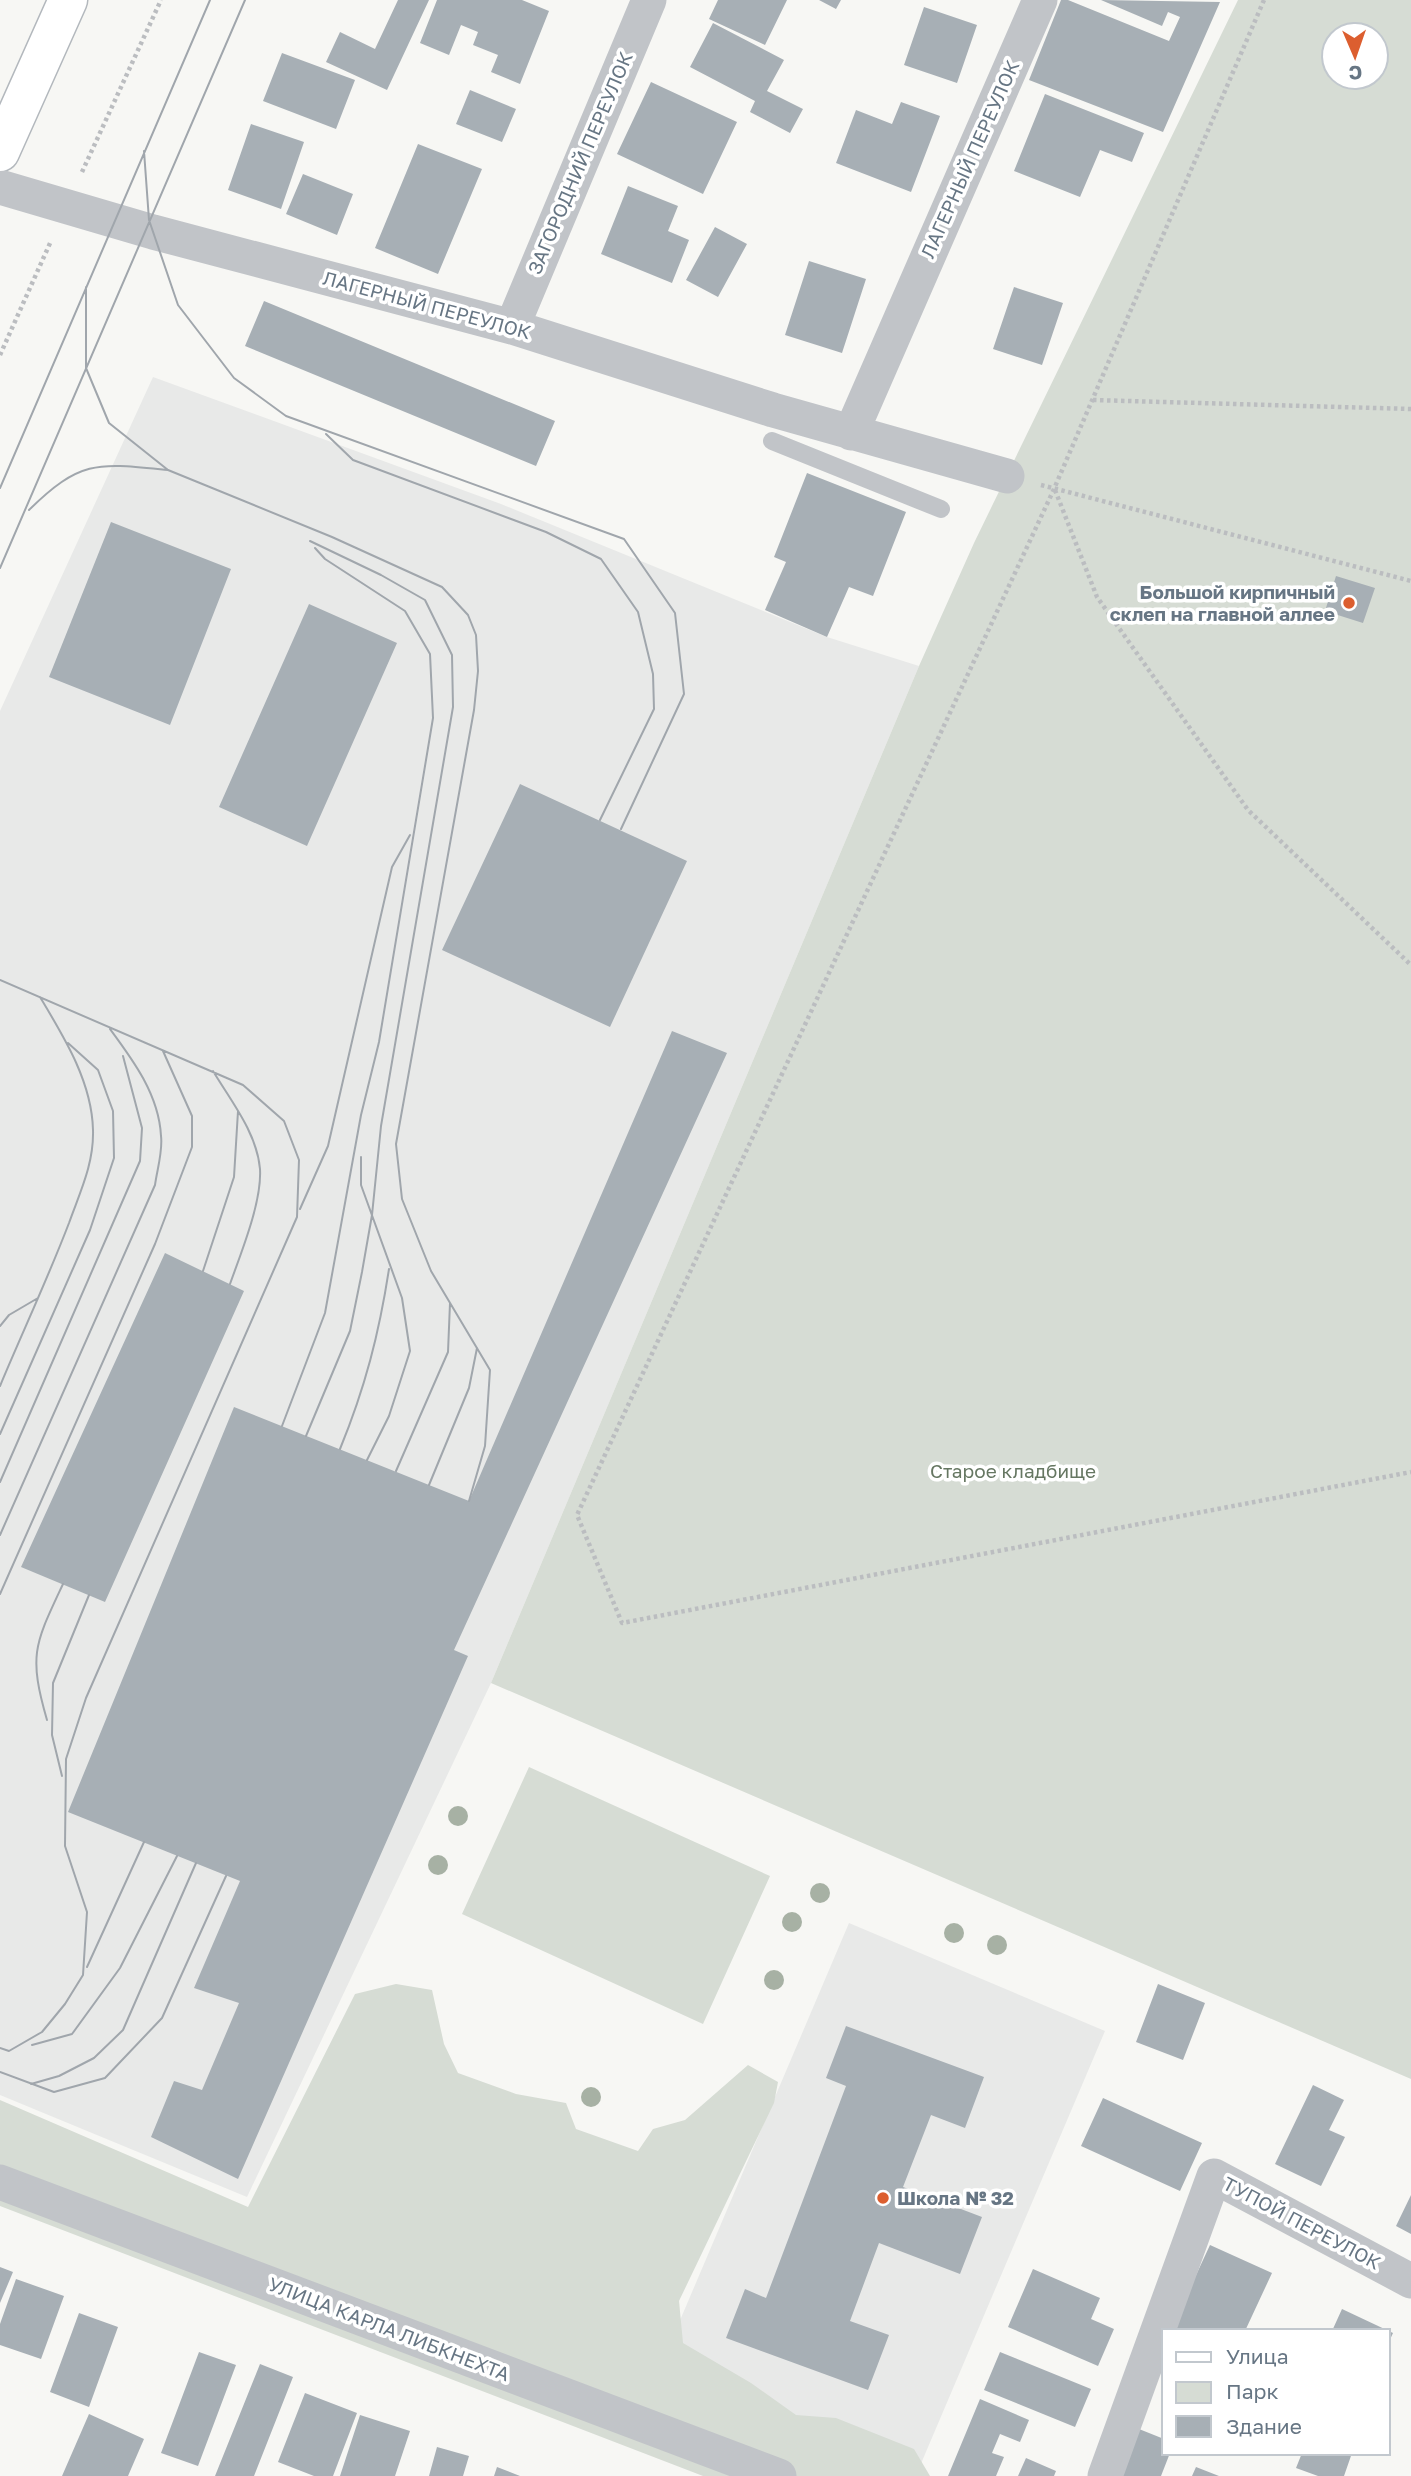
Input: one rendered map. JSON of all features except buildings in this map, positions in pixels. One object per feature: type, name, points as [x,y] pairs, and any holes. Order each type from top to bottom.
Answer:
[{"type":"main road","points":[[0,152],[68,0]]},
{"type":"street","name":"ЗАГОРОДНИЙ ПЕРЕУЛОК","points":[[512,327],[649,0]]},
{"type":"street","name":"ЛАГЕРНЫЙ ПЕРЕУЛОК","points":[[851,433],[1040,0]]},
{"type":"street","name":"ЛАГЕРНЫЙ ПЕРЕУЛОК","points":[[0,187],[153,232],[512,327],[851,433],[1007,476]]},
{"type":"street","name":"ТУПОЙ ПЕРЕУЛОК","points":[[1105,2476],[1214,2176],[1411,2281]]},
{"type":"street","name":"УЛИЦА КАРЛА ЛИБКНЕХТА","points":[[0,2182],[779,2476]]},
{"type":"lane","points":[[772,441],[941,509]]},
{"type":"path","points":[[1264,0],[1054,489],[577,1515],[622,1623],[1411,1472]]},
{"type":"path","points":[[1093,400],[1411,409]]},
{"type":"path","points":[[1007,476],[1411,581]]},
{"type":"path","points":[[1054,489],[1097,597],[1248,810],[1411,965]]},
{"type":"shaded area","points":[[153,377],[501,504],[827,637],[919,666],[491,1683],[247,2197],[0,2095],[0,711]]},
{"type":"shaded area","name":"Школа № 32","points":[[849,1923],[1105,2031],[917,2473],[661,2365]]},
{"type":"green space","name":"Старое кладбище","points":[[1238,0],[1411,0],[1411,2079],[491,1683],[919,666],[974,543]]},
{"type":"green space","points":[[529,1767],[770,1876],[703,2024],[462,1914]]},
{"type":"green space","points":[[396,1984],[432,1990],[444,2044],[458,2073],[516,2094],[566,2103],[576,2129],[638,2151],[653,2129],[685,2120],[748,2065],[778,2082],[774,2103],[679,2301],[683,2343],[751,2383],[796,2415],[836,2418],[914,2449],[930,2476],[703,2476],[0,2206],[0,2100],[248,2207],[355,1994]]},
{"type":"tram line","points":[[0,488],[210,0]]},
{"type":"tram line","points":[[0,568],[245,0]]},
{"type":"tram line","points":[[144,151],[149,220],[178,305],[234,378],[286,416],[624,539],[675,613],[684,694],[621,829]]},
{"type":"tram line","points":[[86,287],[86,368],[109,423],[168,470],[332,537],[442,587],[468,615],[476,635],[478,671],[474,710],[396,1144],[402,1199],[431,1271],[490,1370],[485,1446],[469,1501]]},
{"type":"tram line","points":[[326,434],[353,460],[546,532],[601,559],[638,612],[653,674],[654,709],[600,820]]},
{"type":"tram line","points":[[29,510],[63,481],[92,468],[124,466],[168,470]]},
{"type":"tram line","points":[[306,1436],[350,1331],[362,1272],[372,1215],[381,1126],[453,707],[452,655],[425,600],[381,575],[310,541]]},
{"type":"tram line","points":[[282,1426],[325,1313],[361,1115],[379,1042],[433,718],[430,654],[405,611],[325,559],[315,548]]},
{"type":"tram line","points":[[300,1209],[328,1146],[392,867],[410,835]]},
{"type":"tram line","points":[[0,980],[243,1085],[284,1121],[299,1160],[297,1217],[86,1698],[66,1759],[65,1846],[87,1912],[83,1975],[65,2004],[42,2032],[9,2051],[0,2048]]},
{"type":"tram line","points":[[0,1386],[69,1223],[86,1178],[93,1142],[91,1112],[82,1077],[40,997]]},
{"type":"tram line","points":[[0,1535],[155,1185],[161,1154],[159,1121],[155,1106],[136,1066],[110,1029]]},
{"type":"tram line","points":[[0,1434],[90,1230],[114,1158],[113,1111],[98,1070],[68,1043]]},
{"type":"tram line","points":[[0,1594],[155,1244],[192,1147],[192,1116],[163,1051]]},
{"type":"tram line","points":[[0,1482],[140,1161],[142,1128],[123,1056]]},
{"type":"tram line","points":[[213,1071],[249,1130],[260,1169],[258,1197],[230,1284]]},
{"type":"tram line","points":[[203,1271],[234,1177],[238,1111]]},
{"type":"tram line","points":[[361,1157],[361,1185],[402,1298],[410,1351],[389,1416],[367,1460]]},
{"type":"tram line","points":[[340,1449],[370,1360],[389,1269]]},
{"type":"tram line","points":[[0,1326],[9,1315],[38,1298]]},
{"type":"tram line","points":[[396,1471],[448,1352],[450,1303]]},
{"type":"tram line","points":[[429,1485],[469,1388],[477,1348]]},
{"type":"tram line","points":[[47,1720],[38,1679],[37,1650],[46,1621],[63,1584]]},
{"type":"tram line","points":[[62,1776],[52,1735],[53,1683],[89,1595]]},
{"type":"tram line","points":[[87,1967],[144,1842]]},
{"type":"tram line","points":[[32,2045],[72,2034],[120,1968],[177,1856]]},
{"type":"tram line","points":[[31,2084],[59,2076],[94,2058],[123,2030],[196,1863]]},
{"type":"tram line","points":[[0,2072],[54,2092],[105,2078],[162,2018],[226,1876]]},
{"type":"place","name":"Большой кирпичный склеп на главной аллее","points":[[1349,603]]},
{"type":"place","name":"Школа № 32","points":[[883,2198]]}]
